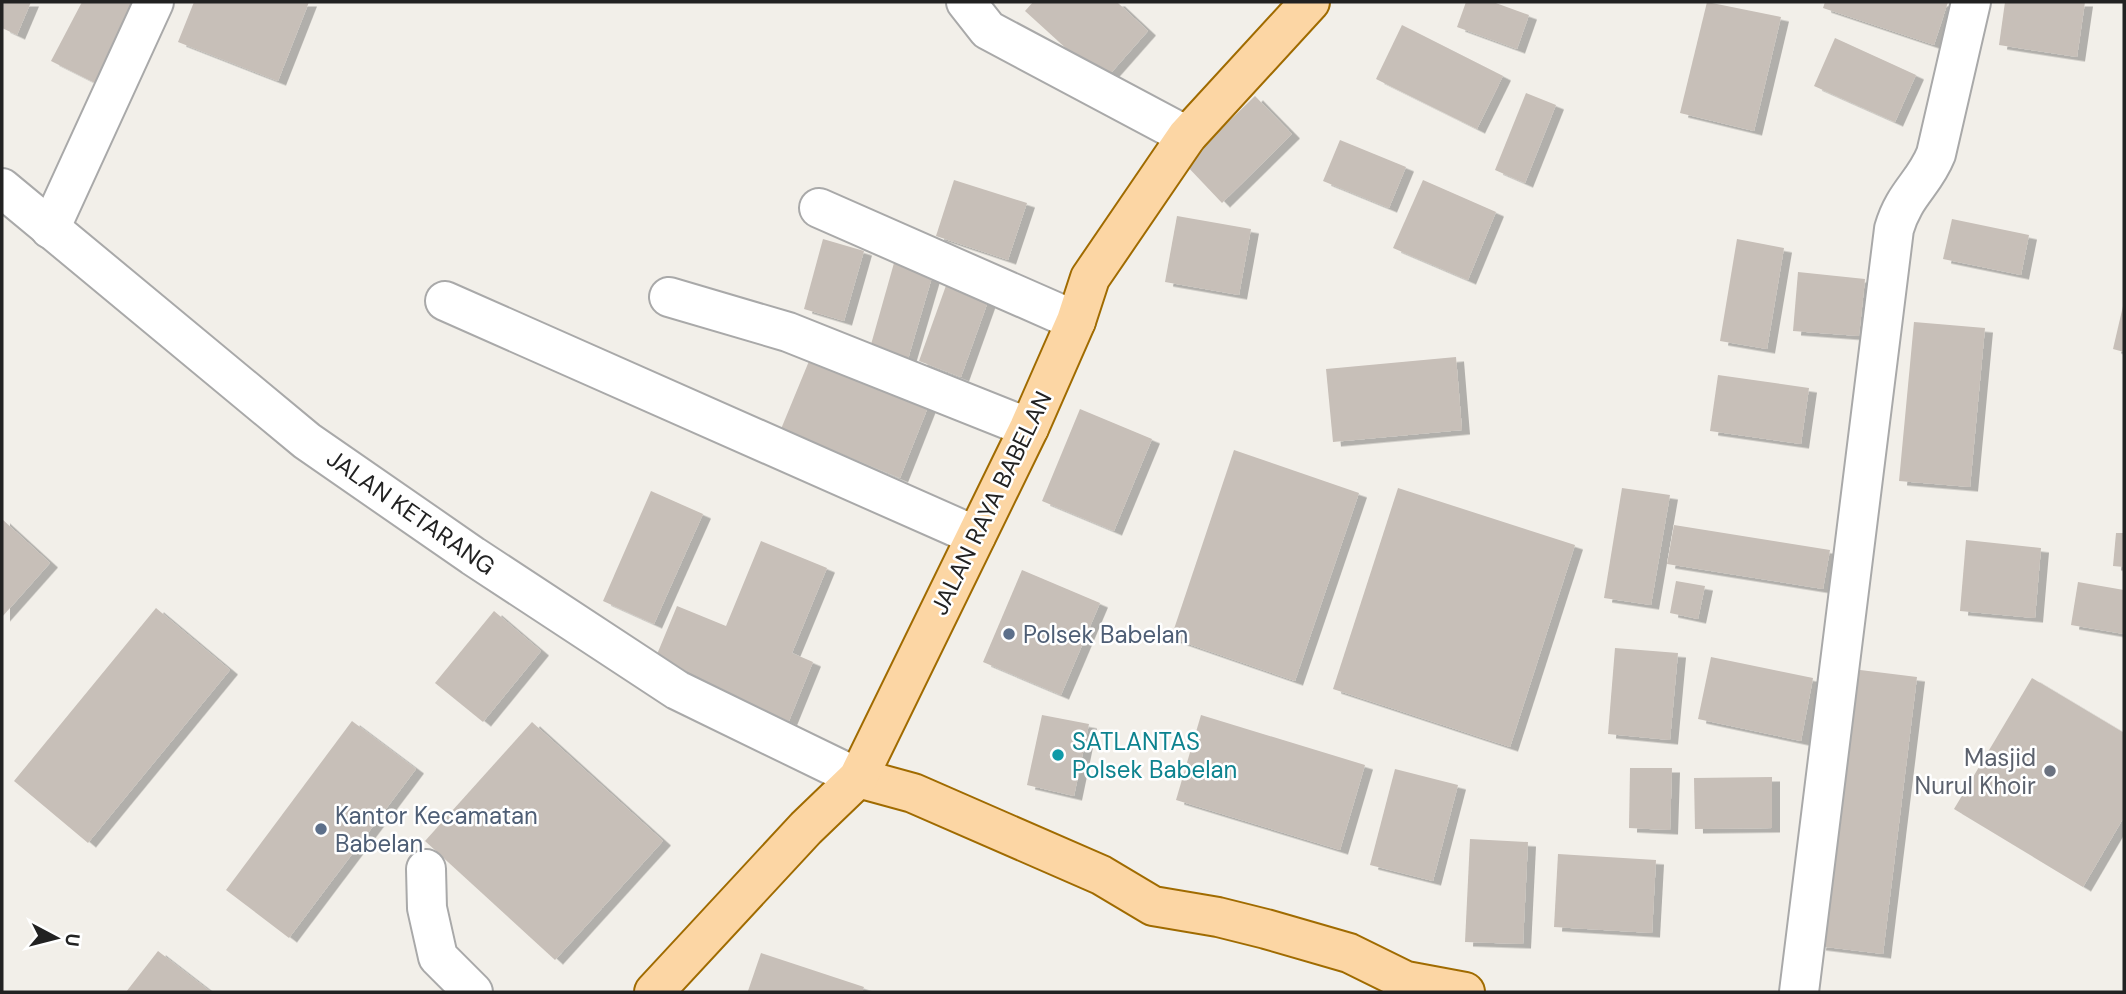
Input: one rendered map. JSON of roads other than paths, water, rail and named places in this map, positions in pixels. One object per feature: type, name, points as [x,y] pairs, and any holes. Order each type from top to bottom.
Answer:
[{"type":"main road","name":"JALAN RAYA BABELAN","points":[[654,992],[806,828],[858,778],[1029,428],[1076,321],[1090,278],[1187,136],[1310,2]]},
{"type":"main road","points":[[858,778],[913,793],[1101,875],[1153,906],[1266,929],[1349,953],[1406,981],[1456,992]]},
{"type":"street","points":[[50,229],[154,2]]},
{"type":"street","points":[[966,2],[988,30],[1187,136]]},
{"type":"street","points":[[1799,992],[1894,229],[1900,207],[1926,175],[1936,154],[1971,2]]},
{"type":"street","name":"JALAN KETARANG","points":[[2,188],[307,441],[472,556],[677,690],[858,778]]},
{"type":"street","points":[[818,208],[1076,321]]},
{"type":"street","points":[[669,297],[788,332],[1029,428]]},
{"type":"street","points":[[445,301],[976,536]]},
{"type":"street","points":[[426,869],[427,908],[438,957],[473,992]]},
{"type":"place","name":"Polsek Babelan","points":[[1009,634]]},
{"type":"place","name":"SATLANTAS Polsek Babelan","points":[[1058,755]]},
{"type":"place","name":"Masjid Nurul Khoir","points":[[2050,771]]},
{"type":"place","name":"Kantor Kecamatan Babelan","points":[[321,829]]}]
